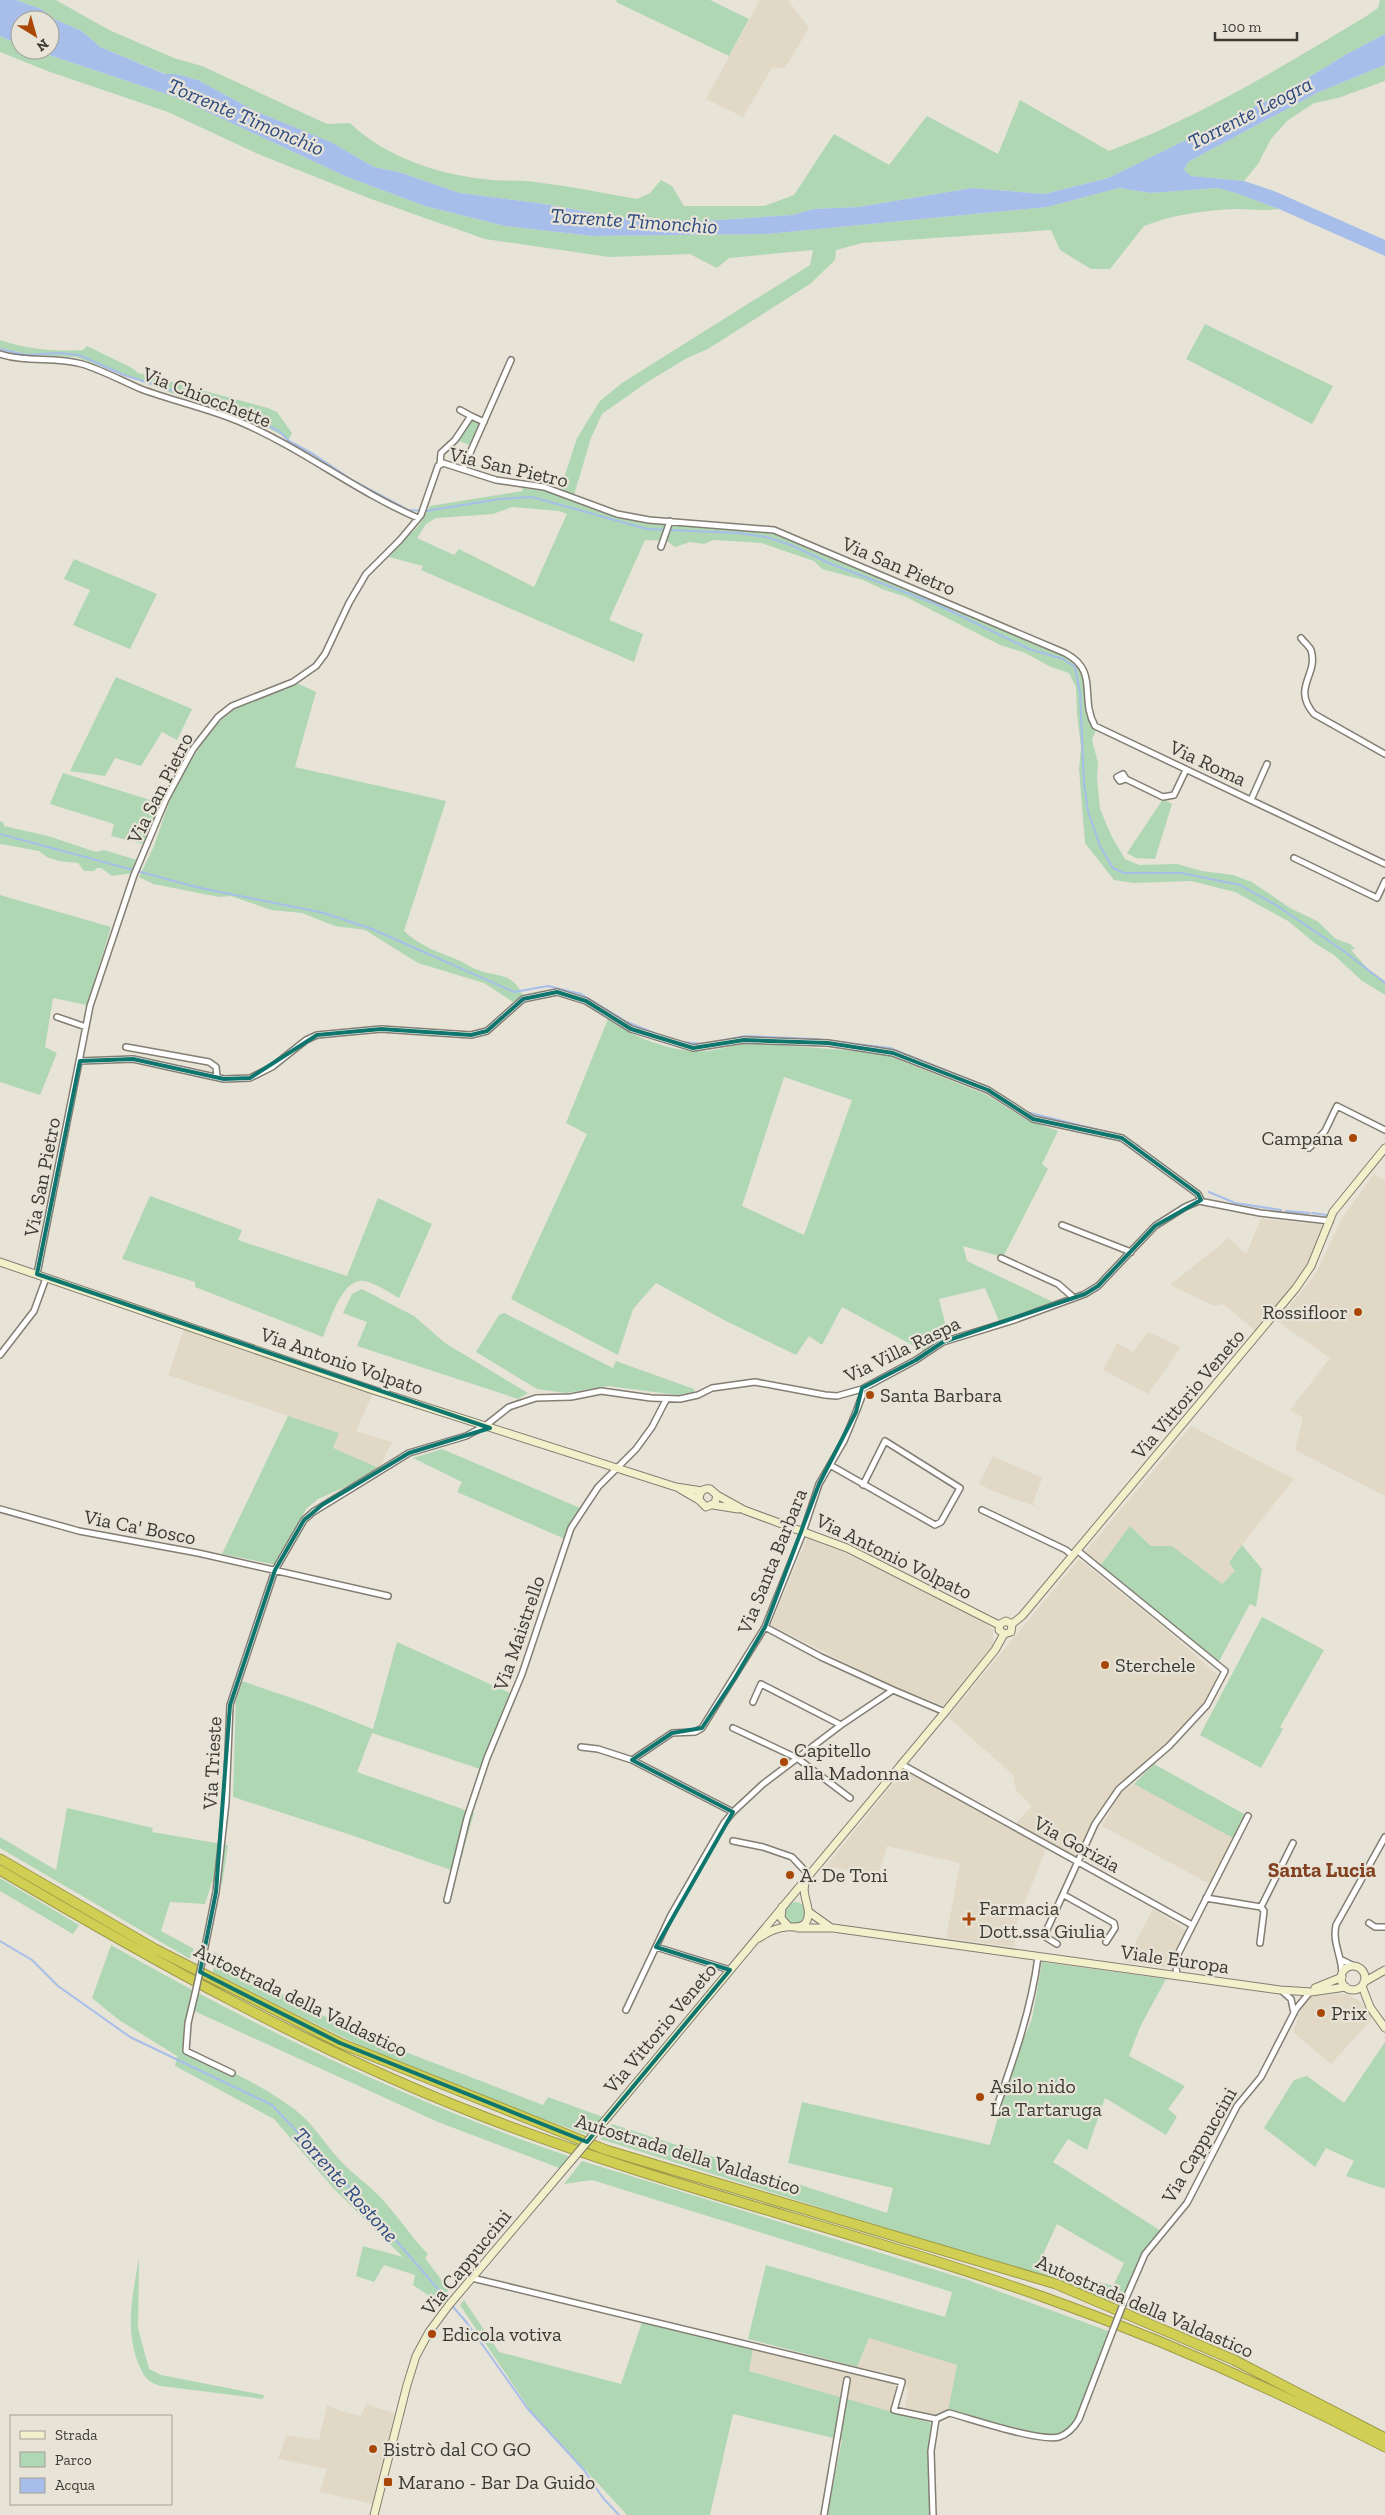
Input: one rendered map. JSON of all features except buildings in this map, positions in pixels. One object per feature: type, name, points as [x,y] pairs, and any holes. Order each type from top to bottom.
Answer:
[{"type":"highway","name":"Autostrada della Valdastico","points":[[0,1859],[155,1949],[340,2043],[606,2150],[1056,2284],[1234,2360],[1385,2438]]},
{"type":"highway","name":"Autostrada della Valdastico","points":[[0,1870],[222,1997],[320,2046],[428,2094],[575,2150],[1047,2298],[1230,2372],[1302,2405],[1385,2447]]},
{"type":"street","name":"Via Chiocchette","points":[[0,354],[21,359],[56,360],[83,364],[142,389],[238,421],[289,445],[388,505],[419,517]]},
{"type":"street","points":[[463,469],[511,360]]},
{"type":"street","points":[[460,410],[484,422]]},
{"type":"street","points":[[440,464],[441,453],[455,440],[471,416]]},
{"type":"street","name":"Via San Pietro","points":[[37,1274],[90,1006],[134,875],[166,799],[204,732],[218,717],[232,706],[293,682],[316,666],[325,654],[349,603],[366,574],[400,540],[419,517],[440,464],[463,469],[496,480],[544,487],[617,514],[670,524],[774,530],[1065,653]]},
{"type":"street","points":[[662,547],[670,524]]},
{"type":"street","points":[[1301,638],[1311,649],[1312,661],[1304,691],[1305,704],[1314,714],[1385,754]]},
{"type":"street","name":"Via Roma","points":[[1065,653],[1074,658],[1085,670],[1088,708],[1095,726],[1385,864]]},
{"type":"street","points":[[1250,800],[1267,764]]},
{"type":"street","points":[[1126,779],[1169,799],[1174,795],[1186,770]]},
{"type":"street","points":[[1294,858],[1377,898],[1385,881]]},
{"type":"street","points":[[80,1061],[133,1059],[217,1077],[250,1078],[272,1067],[306,1040],[317,1035],[381,1029],[471,1035],[487,1031],[523,999],[557,992],[586,1001],[631,1029],[693,1048],[744,1040],[828,1042],[893,1053],[988,1090],[1033,1119],[1122,1138],[1198,1194],[1202,1200],[1260,1213],[1330,1221]]},
{"type":"street","points":[[58,1017],[86,1027]]},
{"type":"street","points":[[126,1047],[210,1062],[216,1067],[217,1077]]},
{"type":"street","points":[[1309,1148],[1325,1131],[1337,1106],[1385,1130]]},
{"type":"street","name":"Via Vittorio Veneto","points":[[536,2203],[945,1712],[995,1650],[1004,1634],[1011,1632],[1012,1624],[1022,1616],[1076,1554],[1296,1288],[1311,1266],[1330,1221],[1361,1176],[1385,1148]]},
{"type":"street","name":"Via Villa Raspa","points":[[485,1426],[510,1408],[536,1398],[571,1397],[601,1391],[666,1400],[698,1395],[712,1388],[755,1382],[836,1396],[862,1389],[916,1360],[943,1342],[1017,1319],[1074,1298],[1098,1286],[1156,1226],[1185,1207],[1202,1200]]},
{"type":"street","points":[[1062,1225],[1131,1252]]},
{"type":"street","points":[[1001,1258],[1058,1284],[1074,1298]]},
{"type":"street","name":"Via Antonio Volpato","points":[[0,1262],[485,1426],[676,1487],[702,1491]]},
{"type":"street","points":[[0,1355],[34,1311],[46,1278]]},
{"type":"street","name":"Via Santa Barbara","points":[[632,1760],[672,1733],[696,1732],[702,1728],[765,1627],[820,1484],[854,1420],[862,1396],[862,1389]]},
{"type":"street","name":"Via Maistrello","points":[[447,1900],[467,1818],[487,1758],[522,1674],[571,1528],[598,1487],[642,1442],[666,1400]]},
{"type":"street","name":"Via Trieste","points":[[232,2073],[186,2051],[188,2023],[216,1892],[226,1802],[230,1705],[275,1570],[304,1520],[322,1505],[409,1453],[456,1440],[485,1426]]},
{"type":"street","points":[[830,1465],[863,1485],[935,1525],[941,1522],[960,1488],[885,1441],[863,1485]]},
{"type":"street","name":"Via Antonio Volpato","points":[[676,1487],[699,1500]]},
{"type":"street","points":[[710,1489],[717,1495],[713,1505],[703,1506],[699,1500],[702,1491],[710,1489]]},
{"type":"street","name":"Via Antonio Volpato","points":[[717,1495],[744,1510],[846,1548],[999,1626]]},
{"type":"street","name":"Via Antonio Volpato","points":[[713,1505],[744,1510]]},
{"type":"street","name":"Via Ca' Bosco","points":[[0,1509],[79,1531],[198,1553],[275,1570]]},
{"type":"street","points":[[982,1510],[1076,1554],[1225,1671],[1207,1705],[1168,1746],[1119,1790],[1095,1824],[1044,1936],[1057,1944]]},
{"type":"street","points":[[275,1570],[388,1596]]},
{"type":"street","points":[[1004,1634],[1000,1632],[999,1626],[1004,1621],[1012,1624]]},
{"type":"street","points":[[765,1627],[821,1657],[945,1712]]},
{"type":"street","points":[[753,1702],[761,1684],[840,1725]]},
{"type":"street","points":[[626,2010],[681,1898],[724,1822],[763,1784],[855,1713],[893,1690]]},
{"type":"street","points":[[733,1728],[797,1758],[850,1798]]},
{"type":"street","points":[[581,1747],[605,1751],[632,1760],[733,1812]]},
{"type":"street","name":"Via Gorizia","points":[[901,1764],[1192,1925]]},
{"type":"street","points":[[1177,1975],[1175,1960],[1248,1816]]},
{"type":"street","points":[[1382,1971],[1361,1986],[1346,1987],[1342,1976],[1342,1960],[1336,1947],[1334,1936],[1336,1925],[1385,1837]]},
{"type":"street","points":[[733,1841],[792,1857],[808,1875],[803,1891],[808,1908],[808,1920],[798,1928],[788,1926],[781,1918],[784,1904],[795,1899],[808,1908]]},
{"type":"street","points":[[1261,1907],[1293,1843]]},
{"type":"street","points":[[1064,1895],[1114,1923],[1115,1928],[1106,1942]]},
{"type":"street","points":[[1206,1898],[1261,1907]]},
{"type":"street","points":[[1260,1943],[1264,1911],[1261,1907]]},
{"type":"street","name":"Viale Europa","points":[[808,1908],[833,1928]]},
{"type":"street","points":[[1369,1923],[1375,1927],[1385,1927]]},
{"type":"street","name":"Via Vittorio Veneto","points":[[752,1943],[764,1935],[788,1926]]},
{"type":"street","name":"Viale Europa","points":[[798,1928],[833,1928],[1280,1990],[1309,1991],[1346,1987]]},
{"type":"street","points":[[656,1947],[730,1970]]},
{"type":"street","points":[[995,2112],[1023,2031],[1034,1987],[1038,1957]]},
{"type":"street","points":[[1342,1960],[1363,1971],[1382,1971]]},
{"type":"street","points":[[1342,1976],[1349,1967],[1356,1966]]},
{"type":"street","points":[[1363,1971],[1361,1986],[1366,1998],[1385,2028]]},
{"type":"street","name":"Viale Europa","points":[[1309,1991],[1342,1976]]},
{"type":"street","points":[[1280,1990],[1288,1995],[1292,2002]]},
{"type":"street","points":[[1294,2013],[1292,1996],[1299,1991]]},
{"type":"street","name":"Via Cappuccini","points":[[472,2278],[902,2382],[894,2410],[936,2418],[949,2413],[1044,2438],[1060,2436],[1080,2419],[1122,2306],[1145,2254],[1187,2203],[1237,2106],[1261,2077],[1294,2013],[1309,1991]]},
{"type":"street","name":"Via Cappuccini","points":[[374,2515],[416,2356],[449,2305],[536,2203]]},
{"type":"street","points":[[824,2515],[847,2380]]},
{"type":"street","points":[[933,2515],[931,2451],[936,2418]]},
{"type":"highlighted area","points":[[557,992],[586,1001],[631,1029],[693,1048],[744,1040],[828,1043],[893,1053],[988,1090],[1033,1119],[1122,1138],[1198,1194],[1201,1200],[1155,1226],[1098,1286],[1085,1294],[943,1342],[916,1360],[862,1388],[856,1412],[819,1484],[765,1627],[735,1678],[702,1728],[672,1733],[632,1760],[733,1812],[656,1947],[730,1970],[587,2142],[340,2043],[200,1972],[216,1892],[230,1705],[275,1570],[304,1520],[322,1505],[409,1453],[490,1428],[37,1274],[80,1061],[133,1059],[224,1079],[250,1078],[317,1035],[381,1029],[471,1035],[487,1031],[523,999]]},
{"type":"shaded area","points":[[760,0],[788,0],[809,28],[785,68],[772,68],[743,117],[706,99]]},
{"type":"shaded area","points":[[1374,1174],[1385,1180],[1385,1496],[1295,1450],[1303,1418],[1290,1410],[1330,1358],[1277,1321],[1315,1275],[1342,1218]]},
{"type":"shaded area","points":[[1261,1219],[1327,1225],[1307,1269],[1256,1331],[1223,1304],[1214,1306],[1170,1285],[1229,1238],[1246,1254]]},
{"type":"shaded area","points":[[184,1329],[373,1393],[356,1431],[392,1442],[379,1468],[332,1448],[339,1433],[168,1375]]},
{"type":"shaded area","points":[[1148,1332],[1181,1347],[1148,1394],[1103,1370],[1117,1343],[1133,1352]]},
{"type":"shaded area","points":[[1191,1426],[1294,1479],[1229,1561],[1236,1571],[1222,1584],[1172,1546],[1151,1546],[1131,1526],[1100,1566],[1084,1553]]},
{"type":"shaded area","points":[[993,1456],[1042,1478],[1033,1504],[1043,1509],[992,1491],[979,1483]]},
{"type":"shaded area","points":[[807,1538],[843,1552],[969,1614],[987,1624],[993,1630],[993,1647],[944,1706],[883,1682],[771,1625]]},
{"type":"shaded area","points":[[1079,1559],[1174,1636],[1221,1678],[1192,1720],[1110,1800],[1077,1858],[1016,1823],[1032,1806],[1016,1790],[1013,1775],[948,1717]]},
{"type":"shaded area","points":[[904,1770],[1046,1849],[1017,1922],[1014,1947],[946,1938],[960,1863],[887,1846],[878,1877],[826,1866]]},
{"type":"shaded area","points":[[1134,1784],[1233,1838],[1210,1884],[1102,1826],[1120,1793]]},
{"type":"shaded area","points":[[1153,1909],[1187,1931],[1170,1968],[1125,1962]]},
{"type":"shaded area","points":[[1349,1995],[1361,2002],[1373,2018],[1331,2064],[1293,2032],[1305,1997]]},
{"type":"shaded area","points":[[869,2338],[957,2365],[948,2411],[934,2416],[906,2408],[908,2391],[903,2381],[888,2373],[857,2367]]},
{"type":"shaded area","points":[[753,2349],[893,2384],[899,2390],[897,2410],[903,2416],[749,2371]]},
{"type":"shaded area","points":[[366,2404],[396,2414],[373,2504],[320,2492],[327,2469],[278,2459],[286,2435],[319,2440],[327,2405],[361,2416]]},
{"type":"green space","points":[[16,0],[56,0],[109,30],[174,58],[202,66],[327,124],[350,123],[381,147],[417,164],[436,170],[474,178],[530,181],[637,199],[650,193],[661,180],[672,186],[684,206],[764,206],[794,195],[834,134],[889,165],[927,116],[998,154],[1020,100],[1109,151],[1175,123],[1240,90],[1365,17],[1378,8],[1380,0],[1385,0],[1385,34],[1345,55],[1285,92],[1108,178],[1044,194],[972,188],[858,207],[814,209],[792,215],[703,221],[636,220],[538,203],[460,193],[399,172],[374,167],[331,142],[255,111],[198,80],[176,74],[166,74],[100,47],[82,31],[60,22],[60,10],[41,9]]},
{"type":"green space","points":[[617,0],[710,0],[749,19],[729,56],[616,2]]},
{"type":"green space","points":[[0,36],[10,40],[10,56],[0,52]]},
{"type":"green space","points":[[60,59],[178,98],[347,177],[425,206],[505,226],[592,236],[767,234],[1047,207],[1119,188],[1151,193],[1217,188],[1279,209],[1213,211],[1177,216],[1154,222],[1144,226],[1110,269],[1091,269],[1060,250],[1051,230],[862,243],[836,250],[835,260],[810,284],[708,349],[687,358],[649,381],[602,414],[591,438],[574,495],[560,490],[577,438],[600,401],[622,383],[810,265],[813,250],[729,258],[717,268],[690,254],[609,257],[485,239],[371,199],[258,154],[168,112],[20,60]]},
{"type":"green space","points":[[1385,65],[1385,81],[1338,98],[1314,103],[1287,121],[1271,139],[1258,164],[1244,181],[1190,176],[1184,170],[1188,162],[1319,92]]},
{"type":"green space","points":[[1205,324],[1333,386],[1312,424],[1186,359]]},
{"type":"green space","points":[[0,340],[30,348],[63,351],[83,350],[87,346],[132,368],[138,373],[268,408],[277,412],[292,433],[289,439],[255,421],[174,394],[76,357],[32,355],[0,348]]},
{"type":"green space","points":[[472,419],[481,425],[472,446],[457,440]]},
{"type":"green space","points":[[522,488],[551,492],[616,516],[643,523],[745,529],[774,534],[926,596],[1072,660],[1079,668],[1082,676],[1087,714],[1090,723],[1096,730],[1092,740],[1098,763],[1097,778],[1100,809],[1112,837],[1125,859],[1139,865],[1177,864],[1202,871],[1233,875],[1252,882],[1290,908],[1317,921],[1336,939],[1350,944],[1355,949],[1351,950],[1368,969],[1385,981],[1385,995],[1361,980],[1334,955],[1316,944],[1288,921],[1235,892],[1191,881],[1134,883],[1114,880],[1085,843],[1079,769],[1081,748],[1076,687],[1069,673],[1051,667],[1025,653],[1000,645],[906,597],[863,580],[822,569],[814,561],[761,543],[714,540],[704,544],[690,542],[675,547],[667,541],[645,540],[609,620],[643,634],[634,662],[421,570],[423,566],[389,557],[419,525],[430,506],[523,491]],"holes":[[[512,507],[559,511],[567,514],[534,587],[459,549],[454,555],[417,538],[426,524],[436,518],[493,514]]]},
{"type":"green space","points":[[74,559],[157,594],[130,649],[73,625],[90,590],[64,579]]},
{"type":"green space","points":[[116,677],[192,709],[177,740],[162,732],[141,766],[115,758],[105,776],[70,771]]},
{"type":"green space","points":[[297,683],[316,692],[295,767],[446,801],[404,931],[423,945],[473,968],[504,976],[514,982],[523,995],[513,1002],[484,983],[418,963],[365,930],[335,926],[302,913],[271,910],[231,896],[219,897],[153,884],[139,877],[154,846],[169,802],[184,772],[210,730],[236,707]]},
{"type":"green space","points":[[63,773],[160,803],[143,844],[111,836],[114,824],[50,804]]},
{"type":"green space","points":[[1163,799],[1172,804],[1155,859],[1136,858],[1127,853]]},
{"type":"green space","points":[[0,821],[3,822],[4,826],[48,836],[96,852],[104,850],[137,860],[132,873],[112,876],[101,868],[97,868],[94,871],[84,871],[78,863],[52,859],[39,851],[0,844]]},
{"type":"green space","points":[[0,895],[111,927],[87,1005],[53,998],[45,1047],[57,1053],[40,1095],[0,1082]]},
{"type":"green space","points":[[608,1019],[643,1038],[683,1050],[708,1051],[751,1043],[882,1053],[987,1095],[1027,1120],[1058,1131],[1042,1164],[1048,1169],[1003,1257],[963,1246],[967,1261],[1053,1302],[999,1321],[985,1288],[939,1299],[948,1335],[923,1351],[842,1307],[822,1345],[809,1336],[796,1355],[724,1320],[656,1283],[633,1309],[618,1355],[511,1299],[587,1134],[566,1123]],"holes":[[[784,1077],[852,1100],[804,1235],[742,1206]]]},
{"type":"green space","points":[[150,1196],[242,1230],[238,1240],[347,1276],[378,1198],[432,1224],[399,1298],[373,1284],[364,1281],[356,1282],[343,1293],[333,1311],[323,1337],[195,1287],[195,1282],[122,1259]]},
{"type":"green space","points":[[362,1289],[414,1316],[445,1343],[528,1393],[518,1399],[357,1346],[367,1322],[343,1313],[352,1294]]},
{"type":"green space","points":[[504,1313],[613,1368],[616,1361],[694,1389],[694,1392],[678,1395],[608,1386],[566,1393],[537,1389],[476,1352],[499,1315]]},
{"type":"green space","points":[[288,1416],[339,1433],[333,1448],[379,1468],[349,1485],[318,1499],[306,1509],[277,1565],[222,1554]]},
{"type":"green space","points":[[442,1449],[580,1508],[565,1539],[457,1492],[462,1482],[413,1458]]},
{"type":"green space","points":[[1130,1526],[1151,1546],[1172,1546],[1222,1584],[1235,1571],[1229,1562],[1242,1545],[1262,1569],[1256,1607],[1250,1604],[1218,1663],[1100,1566]]},
{"type":"green space","points":[[1262,1617],[1324,1650],[1280,1727],[1283,1729],[1261,1768],[1200,1735]]},
{"type":"green space","points":[[397,1642],[512,1694],[480,1769],[372,1733],[357,1772],[474,1813],[457,1872],[233,1797],[236,1692],[239,1680],[315,1706],[373,1729]]},
{"type":"green space","points":[[1154,1764],[1246,1815],[1233,1838],[1134,1784]]},
{"type":"green space","points":[[67,1808],[153,1828],[152,1832],[228,1845],[222,1884],[212,1882],[205,1904],[170,1902],[161,1931],[194,1949],[190,1959],[0,1848],[0,1837],[56,1870]]},
{"type":"green space","points":[[0,1878],[79,1925],[73,1934],[0,1891]]},
{"type":"green space","points":[[795,1902],[803,1905],[806,1913],[803,1921],[795,1924],[787,1921],[784,1913],[787,1905]]},
{"type":"green space","points":[[111,1945],[223,2006],[336,2062],[511,2136],[571,2157],[562,2169],[438,2122],[192,2010],[188,2031],[190,2055],[257,2085],[282,2100],[300,2114],[342,2162],[390,2208],[428,2254],[425,2258],[449,2290],[437,2301],[413,2285],[415,2275],[384,2265],[374,2282],[356,2276],[363,2246],[403,2257],[334,2189],[274,2119],[175,2066],[177,2056],[119,2020],[92,1998]]},
{"type":"green space","points":[[215,1952],[238,1972],[320,2014],[403,2051],[543,2105],[548,2097],[603,2117],[588,2135],[444,2082],[350,2040],[213,1972]]},
{"type":"green space","points":[[1042,1962],[1166,1979],[1140,2027],[1129,2056],[1185,2086],[1168,2109],[1177,2117],[1166,2135],[1105,2098],[1087,2150],[1068,2139],[1053,2162],[1161,2231],[1138,2261],[1120,2308],[966,2253],[600,2139],[612,2124],[887,2213],[893,2188],[788,2163],[802,2102],[990,2145],[1014,2062],[1032,2019]],"holes":[[[1057,2224],[1124,2263],[1113,2286],[1039,2263]]]},
{"type":"green space","points":[[1385,2042],[1385,2189],[1346,2176],[1354,2161],[1326,2148],[1315,2167],[1264,2128],[1294,2080],[1307,2076],[1344,2103]]},
{"type":"green space","points":[[582,2161],[965,2279],[1111,2332],[1094,2382],[1082,2409],[1076,2420],[1065,2432],[1046,2435],[948,2411],[957,2365],[869,2338],[857,2367],[748,2339],[766,2265],[945,2317],[952,2292],[592,2180],[564,2184]]},
{"type":"green space","points":[[139,2258],[138,2328],[149,2369],[161,2375],[264,2395],[263,2399],[161,2386],[146,2377],[137,2360],[131,2334],[131,2309]]},
{"type":"green space","points":[[464,2300],[499,2352],[621,2384],[642,2322],[683,2330],[753,2349],[749,2371],[931,2423],[928,2475],[931,2515],[827,2515],[842,2440],[733,2414],[710,2515],[627,2515],[530,2410],[460,2305]]},
{"type":"water","points":[[0,0],[16,0],[42,10],[10,10],[10,40],[0,36]]},
{"type":"water","points":[[60,22],[82,31],[100,47],[165,74],[176,74],[198,80],[255,111],[331,142],[374,167],[399,172],[460,193],[538,203],[622,218],[703,221],[792,215],[814,209],[858,207],[972,188],[1044,194],[1108,178],[1285,92],[1345,55],[1385,34],[1385,65],[1319,92],[1188,162],[1184,170],[1191,176],[1244,181],[1274,191],[1385,240],[1385,256],[1279,209],[1217,188],[1151,193],[1119,188],[1047,207],[767,234],[592,236],[505,226],[425,206],[347,177],[178,98],[60,59]]},
{"type":"waterway","points":[[0,349],[27,355],[58,353],[79,355],[124,375],[246,414],[280,432],[289,441],[313,454],[354,481],[408,510],[426,511],[500,499],[532,497],[647,529],[738,533],[766,537],[791,545],[831,564],[936,604],[1029,649],[1063,659],[1075,667],[1080,693],[1084,784],[1088,811],[1100,846],[1113,868],[1124,873],[1181,873],[1240,885],[1276,905],[1345,952],[1385,983]]},
{"type":"waterway","points":[[0,834],[196,887],[324,913],[372,929],[514,992],[548,986],[581,994],[627,1022],[664,1037]]},
{"type":"waterway","points":[[713,1042],[746,1036],[815,1039],[890,1048],[990,1088],[1018,1107]]},
{"type":"waterway","points":[[683,1042],[703,1044]]},
{"type":"waterway","points":[[1026,1112],[1099,1130]]},
{"type":"waterway","points":[[1104,1131],[1117,1135]]},
{"type":"waterway","points":[[1124,1137],[1139,1146]]},
{"type":"waterway","points":[[1209,1192],[1235,1203],[1281,1210]]},
{"type":"waterway","points":[[1286,1211],[1309,1213]]},
{"type":"waterway","points":[[1312,1213],[1327,1215]]},
{"type":"waterway","name":"Torrente Rostone","points":[[0,1941],[32,1960],[58,1986],[130,2037],[272,2105],[361,2200],[467,2323],[528,2409],[584,2470],[603,2498],[619,2515]]},
{"type":"place","name":"Campana","points":[[1353,1138]]},
{"type":"place","name":"Rossifloor","points":[[1358,1312]]},
{"type":"place","name":"Santa Barbara","points":[[870,1395]]},
{"type":"place","name":"Sterchele","points":[[1105,1665]]},
{"type":"place","name":"Capitello alla Madonna","points":[[784,1762]]},
{"type":"place","name":"A. De Toni","points":[[790,1875]]},
{"type":"place","name":"Farmacia Dott.ssa Giulia","points":[[969,1919]]},
{"type":"place","name":"Prix","points":[[1321,2013]]},
{"type":"place","name":"Asilo nido La Tartaruga","points":[[980,2097]]},
{"type":"place","name":"Edicola votiva","points":[[432,2334]]},
{"type":"place","name":"Bistrò dal CO GO","points":[[373,2449]]},
{"type":"place","name":"Marano - Bar Da Guido","points":[[388,2482]]},
{"type":"district","name":"Santa Lucia","points":[[1322,1870]]},
{"type":"water label","name":"Torrente Leogra","points":[[1250,113]]},
{"type":"water label","name":"Torrente Timonchio","points":[[246,117]]},
{"type":"water label","name":"Torrente Timonchio","points":[[634,221]]}]
